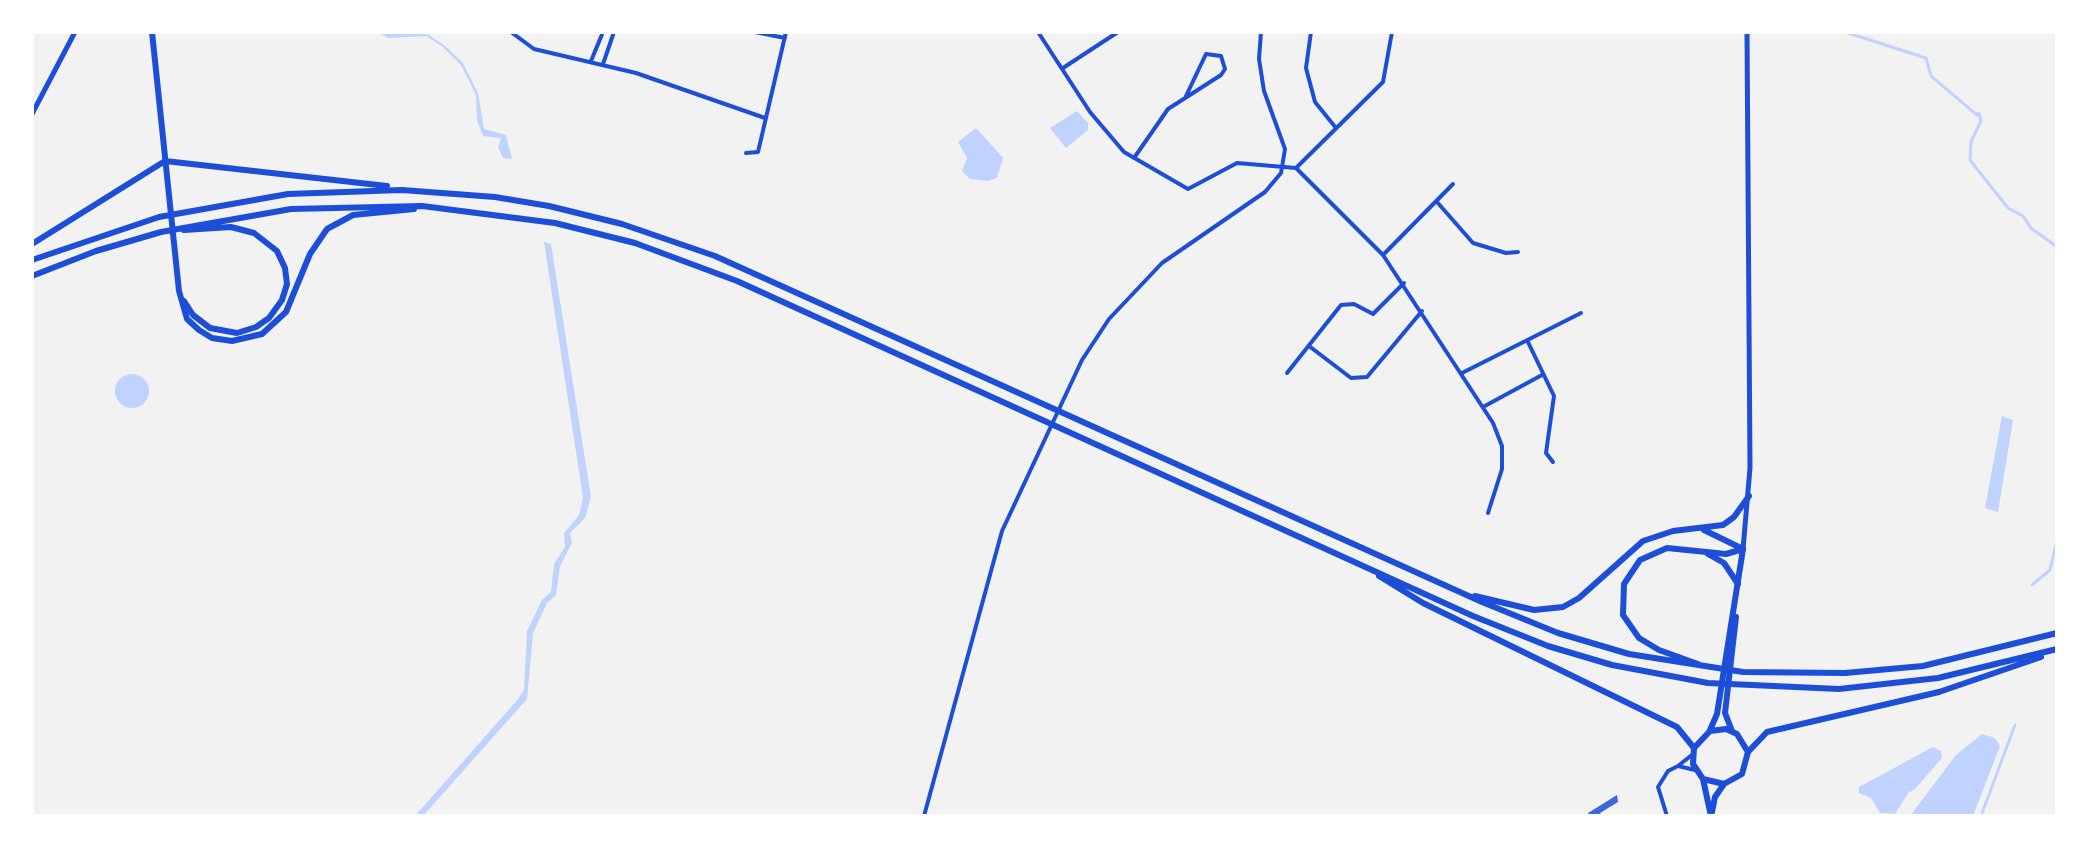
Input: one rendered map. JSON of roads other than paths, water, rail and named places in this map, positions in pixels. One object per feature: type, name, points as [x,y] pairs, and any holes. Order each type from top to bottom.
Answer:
[{"type":"main road","points":[[32,114],[75,32]]},
{"type":"main road","points":[[152,32],[179,291],[187,319],[199,330],[219,339],[247,339],[270,329],[282,318],[314,246],[333,224],[358,214],[442,207]]},
{"type":"main road","points":[[1747,32],[1749,496],[1736,598],[1726,645],[1722,706],[1732,731],[1745,742],[1748,752]]},
{"type":"main road","points":[[32,244],[165,161],[362,181],[402,190]]},
{"type":"main road","points":[[32,260],[111,230],[208,206],[321,191],[402,190],[467,194],[549,206],[668,238],[760,275],[1455,591],[1591,643],[1642,657],[1713,669],[1808,675],[1889,670],[1978,654],[2057,633]]},
{"type":"main road","points":[[32,276],[96,251],[161,232],[306,207],[442,207],[555,223],[665,253],[759,291],[1355,562],[1548,646],[1644,673],[1708,683],[1807,690],[1872,687],[1972,672],[2057,650]]},
{"type":"main road","points":[[161,232],[218,227],[244,229],[271,244],[285,268],[287,284],[279,306],[263,323],[249,330],[223,332],[210,328],[193,315],[179,291]]},
{"type":"main road","points":[[1455,591],[1519,608],[1549,610],[1579,598],[1643,541],[1673,531],[1703,530],[1728,522],[1749,496]]},
{"type":"main road","points":[[1703,530],[1743,549]]},
{"type":"main road","points":[[1713,669],[1659,650],[1639,638],[1623,615],[1622,599],[1631,571],[1652,553],[1679,547],[1705,552],[1743,549]]},
{"type":"main road","points":[[1705,552],[1724,563],[1738,584]]},
{"type":"main road","points":[[1355,562],[1423,603],[1677,727],[1694,751],[1696,771],[1703,779],[1711,816]]},
{"type":"main road","points":[[1694,751],[1710,731],[1722,706],[1735,646],[1736,598]]},
{"type":"main road","points":[[1711,816],[1715,797],[1724,784],[1742,774],[1748,752],[1767,732],[1939,692],[2057,650]]},
{"type":"main road","points":[[1710,731],[1732,731]]},
{"type":"main road","points":[[1703,779],[1724,784]]},
{"type":"street","points":[[511,32],[534,49],[603,64],[765,118]]},
{"type":"street","points":[[591,61],[603,32]]},
{"type":"street","points":[[603,64],[614,32]]},
{"type":"street","points":[[746,153],[758,152],[785,35],[755,32]]},
{"type":"street","points":[[1038,32],[1090,112],[1120,148],[1134,158],[1188,189],[1231,164],[1296,168],[1383,255],[1462,373],[1502,446],[1502,469],[1488,513]]},
{"type":"street","points":[[1062,68],[1118,32]]},
{"type":"street","points":[[924,816],[1002,531],[1067,390],[1109,319],[1139,285],[1184,245],[1265,192],[1284,165],[1285,149],[1264,91],[1261,32]]},
{"type":"street","points":[[1311,32],[1306,68],[1315,102],[1336,128]]},
{"type":"street","points":[[1296,168],[1383,82],[1392,32]]},
{"type":"street","points":[[1134,158],[1152,128],[1186,96],[1221,75],[1225,60],[1206,54],[1186,96]]},
{"type":"street","points":[[1383,255],[1453,184]]},
{"type":"street","points":[[1437,202],[1473,243],[1506,253],[1518,252]]},
{"type":"street","points":[[1287,373],[1341,305],[1354,304],[1373,314],[1404,283]]},
{"type":"street","points":[[1309,346],[1351,378],[1367,377],[1422,311]]},
{"type":"street","points":[[1462,373],[1581,313]]},
{"type":"street","points":[[1527,340],[1554,396],[1546,453],[1553,462]]},
{"type":"street","points":[[1483,407],[1542,375]]},
{"type":"street","points":[[1667,816],[1658,787],[1668,771],[1694,751]]},
{"type":"street","points":[[1678,766],[1696,771]]},
{"type":"water","points":[[376,32],[427,34],[444,45],[463,63],[478,93],[484,129],[506,135],[512,159],[503,158],[498,147],[501,138],[483,136],[477,120],[476,95],[461,65],[443,47],[426,36],[389,38]]},
{"type":"water","points":[[1077,111],[1088,123],[1088,130],[1066,148],[1050,128]]},
{"type":"water","points":[[976,128],[1003,158],[997,178],[988,181],[970,179],[962,171],[967,158],[958,142]]},
{"type":"water","points":[[544,242],[551,244],[591,497],[585,518],[570,533],[572,543],[560,566],[556,595],[547,603],[533,633],[527,699],[423,816],[415,816],[524,690],[527,631],[542,600],[551,592],[554,564],[565,547],[564,533],[579,515],[583,498]]},
{"type":"water","points":[[132,374],[144,379],[149,391],[144,403],[132,408],[120,403],[115,391],[120,379]]},
{"type":"water","points":[[2002,416],[2013,420],[1998,512],[1985,508]]},
{"type":"water","points":[[1982,734],[1995,738],[2000,746],[1973,816],[1910,816],[1956,755]]},
{"type":"water","points":[[1933,747],[1941,751],[1942,758],[1908,793],[1895,814],[1880,813],[1871,798],[1859,793],[1859,787]]},
{"type":"waterway","points":[[1845,32],[1926,58],[1931,76],[1977,115],[1979,113],[1981,121],[1971,142],[1970,160],[2008,208],[2023,216],[2031,228],[2057,247]]},
{"type":"waterway","points":[[2032,585],[2050,570],[2057,540]]},
{"type":"waterway","points":[[1981,816],[2015,725]]}]
